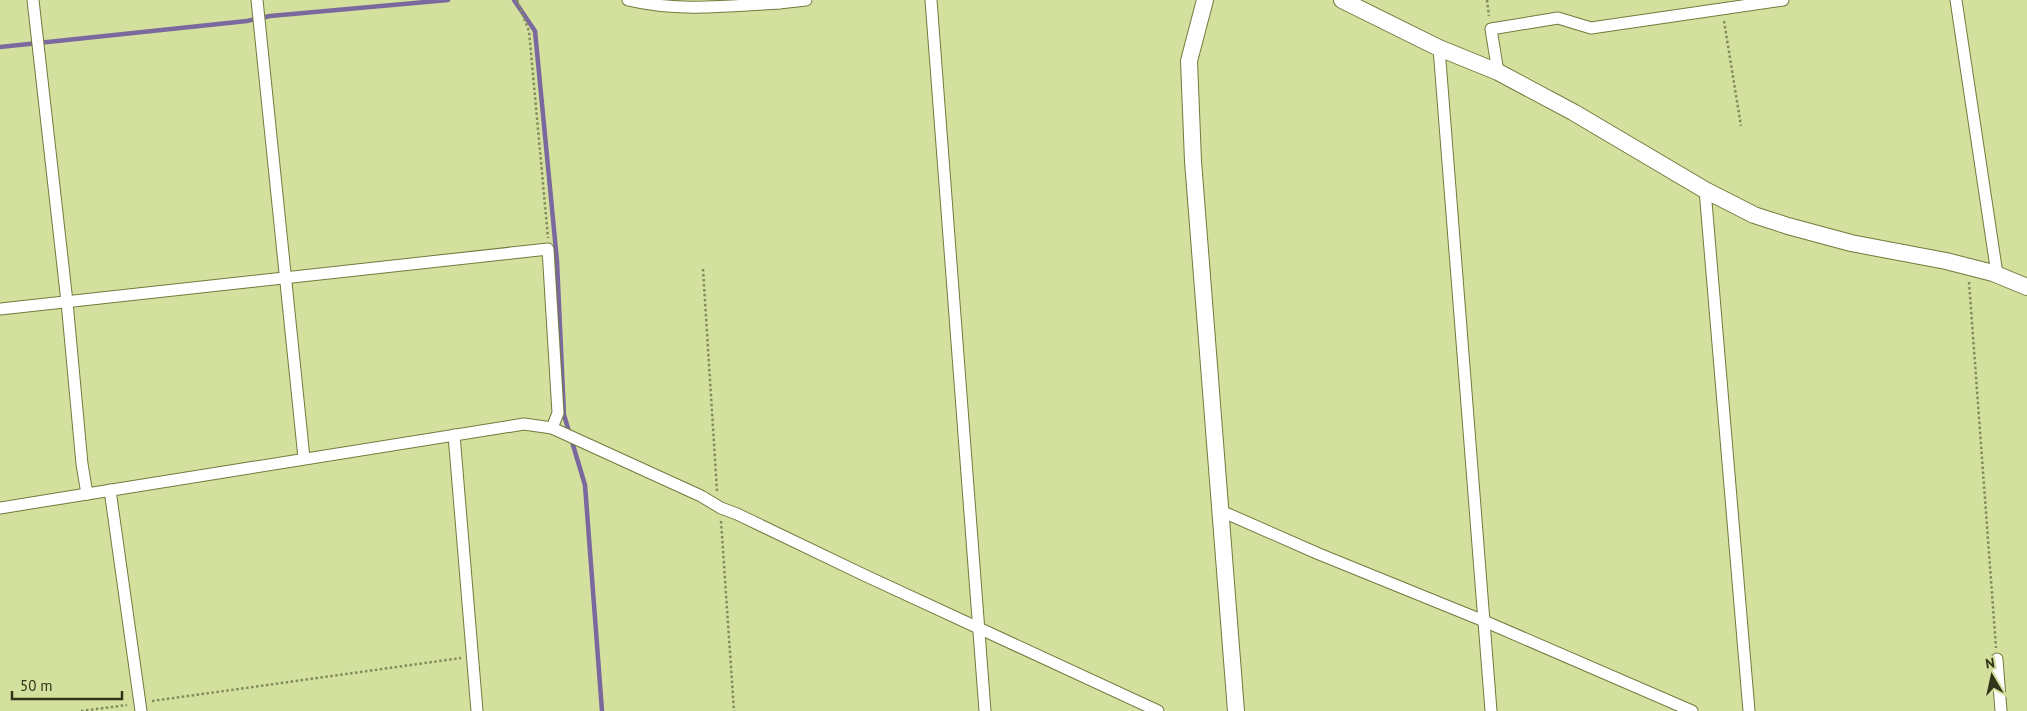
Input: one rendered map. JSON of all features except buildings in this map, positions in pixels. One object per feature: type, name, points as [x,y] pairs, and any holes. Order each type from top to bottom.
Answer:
[{"type":"street","points":[[33,0],[67,302],[82,464],[87,494]]},
{"type":"street","points":[[257,0],[304,458]]},
{"type":"street","points":[[628,0],[648,5],[679,6],[806,0]]},
{"type":"street","points":[[931,0],[985,711]]},
{"type":"street","points":[[1205,0],[1189,61],[1193,161],[1236,711]]},
{"type":"street","points":[[1342,0],[1439,48],[1498,72],[1573,112],[1705,190],[1754,215],[1851,243],[1968,266],[1998,274],[2027,287]]},
{"type":"street","points":[[1498,72],[1491,29],[1558,18],[1591,28],[1783,0]]},
{"type":"street","points":[[1956,0],[1998,274]]},
{"type":"street","points":[[1439,48],[1491,711]]},
{"type":"street","points":[[1705,190],[1749,711]]},
{"type":"street","points":[[0,309],[548,249],[558,413],[552,428]]},
{"type":"street","points":[[0,508],[524,424],[552,428],[1158,711]]},
{"type":"street","points":[[454,435],[477,711]]},
{"type":"street","points":[[110,490],[141,707]]},
{"type":"street","points":[[1220,511],[1319,554],[1484,621],[1692,711]]},
{"type":"street","points":[[1997,659],[2001,711]]},
{"type":"path","points":[[518,0],[529,31],[549,247]]},
{"type":"path","points":[[1487,0],[1491,29]]},
{"type":"path","points":[[1722,9],[1741,126]]},
{"type":"path","points":[[1968,266],[1997,659]]},
{"type":"path","points":[[81,711],[141,707],[472,656]]},
{"type":"waterway","points":[[0,47],[247,21],[270,16],[448,0]]},
{"type":"waterway","points":[[514,0],[535,31],[557,261],[564,415],[585,485],[602,711]]}]
